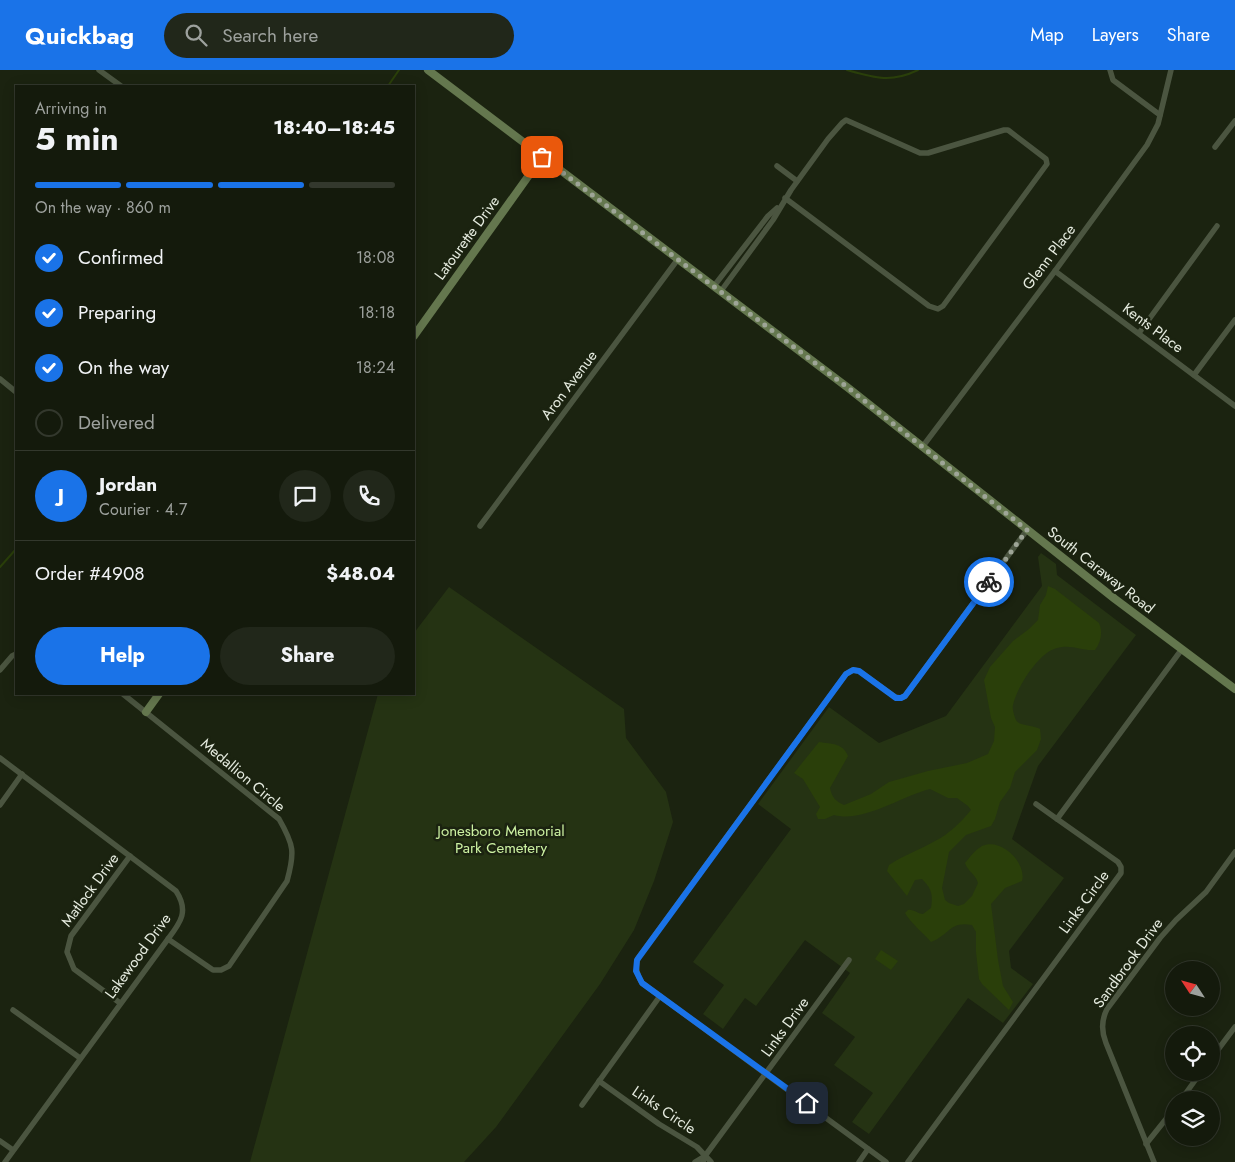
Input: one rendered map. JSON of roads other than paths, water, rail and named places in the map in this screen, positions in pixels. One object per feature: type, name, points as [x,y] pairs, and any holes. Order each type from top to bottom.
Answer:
[{"type":"street","points":[[99,70],[120,85]]},
{"type":"street","name":"South Caraway Road","points":[[428,70],[923,446],[1027,530],[1235,689]]},
{"type":"street","points":[[1110,70],[1113,80],[1160,114]]},
{"type":"street","name":"Glenn Place","points":[[923,446],[1056,271],[1148,145],[1160,114],[1171,70]]},
{"type":"street","points":[[717,289],[768,216],[786,198],[828,139],[846,120],[920,153],[928,153],[1008,130],[1046,159],[1047,164],[943,306],[938,309],[929,306],[786,198]]},
{"type":"street","points":[[1215,147],[1235,121]]},
{"type":"street","name":"Latourette Drive","points":[[415,335],[542,157]]},
{"type":"street","points":[[778,166],[798,181]]},
{"type":"street","points":[[1139,333],[1217,226]]},
{"type":"street","name":"Aron Avenue","points":[[480,526],[678,259]]},
{"type":"street","name":"Kents Place","points":[[1056,271],[1235,406]]},
{"type":"street","points":[[1194,375],[1235,320]]},
{"type":"street","points":[[0,380],[15,391]]},
{"type":"street","points":[[886,1162],[642,983],[636,971],[638,958],[846,674],[853,670],[859,671],[896,698],[905,696],[1027,530]]},
{"type":"street","points":[[1036,804],[1057,819],[1182,649]]},
{"type":"street","points":[[0,670],[15,654]]},
{"type":"street","name":"Medallion Circle","points":[[123,695],[279,818],[293,848],[287,881],[228,966],[221,970],[213,970],[168,939]]},
{"type":"street","points":[[146,712],[158,695]]},
{"type":"street","name":"Lakewood Drive","points":[[0,758],[176,891],[181,898],[183,909],[181,921],[5,1162]]},
{"type":"street","points":[[0,805],[22,774]]},
{"type":"street","name":"Links Circle","points":[[908,1162],[1121,873],[1121,867],[1118,862],[1057,819]]},
{"type":"street","name":"Sandbrook Drive","points":[[1154,1162],[1102,1034],[1102,1022],[1104,1015],[1160,938],[1206,892],[1235,852]]},
{"type":"street","name":"Matlock Drive","points":[[120,1004],[74,969],[67,952],[71,936],[130,856]]},
{"type":"street","name":"Links Drive","points":[[695,1162],[704,1159],[849,960]]},
{"type":"street","points":[[582,1105],[660,996]]},
{"type":"street","points":[[13,1010],[80,1058]]},
{"type":"street","points":[[1220,1047],[1235,1026]]},
{"type":"street","name":"Links Circle","points":[[599,1081],[659,1124],[697,1147],[704,1159],[712,1162]]},
{"type":"street","points":[[1146,1144],[1165,1120]]},
{"type":"street","points":[[0,1141],[13,1150]]},
{"type":"street","points":[[859,1162],[868,1149]]},
{"type":"waterway","points":[[389,85],[399,70]]},
{"type":"waterway","points":[[847,70],[883,78],[899,77],[918,70]]},
{"type":"waterway","points":[[0,567],[15,550]]},
{"type":"park label","name":"Jonesboro Memorial Park Cemetery","points":[[501,840]]}]
